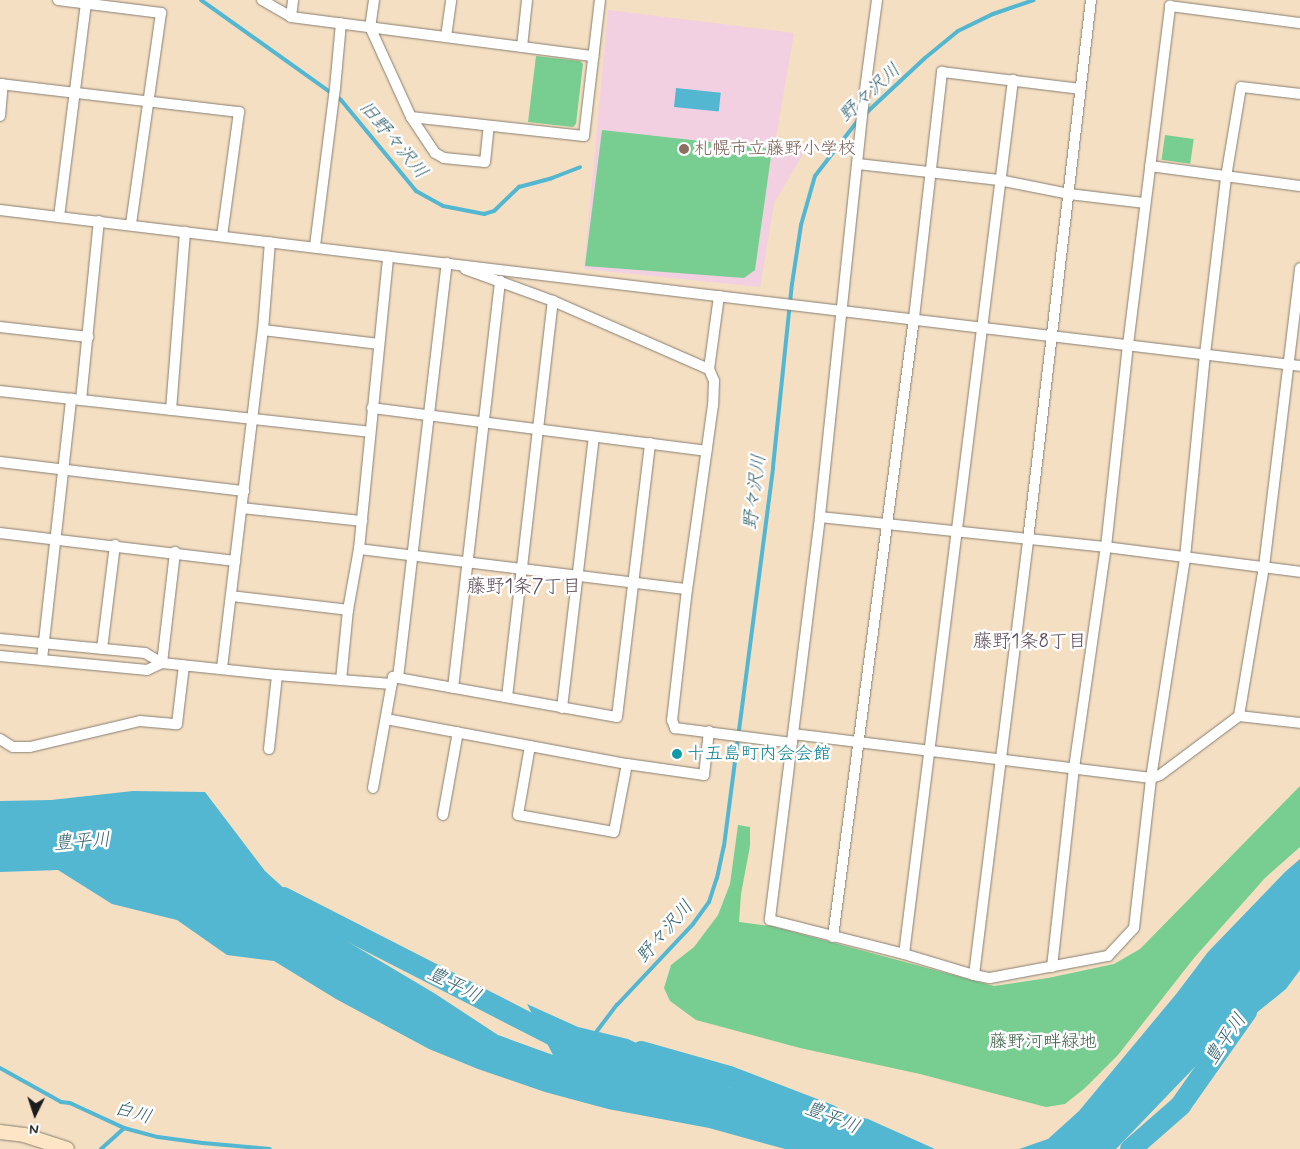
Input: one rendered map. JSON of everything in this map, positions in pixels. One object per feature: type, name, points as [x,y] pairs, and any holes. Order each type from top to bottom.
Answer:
[{"type":"street","points":[[58,0],[161,13],[131,225]]},
{"type":"street","points":[[262,0],[291,17],[593,56]]},
{"type":"street","points":[[291,17],[294,0]]},
{"type":"street","points":[[374,0],[370,27],[411,117],[435,153],[444,158],[485,162],[489,126]]},
{"type":"street","points":[[446,37],[451,0]]},
{"type":"street","points":[[522,46],[527,0]]},
{"type":"street","points":[[411,117],[584,136],[600,0]]},
{"type":"street","points":[[877,0],[864,97],[820,517],[770,920],[904,954],[974,975],[990,978],[1108,956],[1134,928],[1151,778],[1184,558],[1204,354],[1226,176],[1241,87],[1300,94]]},
{"type":"street","points":[[974,975],[1092,0]]},
{"type":"street","points":[[1214,12],[1215,0]]},
{"type":"street","points":[[59,217],[86,4]]},
{"type":"street","points":[[1052,967],[1074,768],[1106,548],[1128,345],[1170,6],[1300,23]]},
{"type":"street","points":[[315,246],[335,88],[341,23]]},
{"type":"street","points":[[833,937],[914,318],[942,72],[1080,90]]},
{"type":"street","points":[[904,954],[999,180],[1013,80]]},
{"type":"street","points":[[0,116],[2,84],[239,112],[222,236]]},
{"type":"street","points":[[858,164],[999,180],[1069,194],[1145,203]]},
{"type":"street","points":[[1150,166],[1300,186]]},
{"type":"street","points":[[0,210],[315,246],[1300,366]]},
{"type":"street","points":[[42,659],[64,469],[88,337],[99,221]]},
{"type":"street","points":[[171,410],[185,232]]},
{"type":"street","points":[[222,668],[263,330],[270,242]]},
{"type":"street","points":[[341,680],[348,610],[359,550],[369,432],[388,256]]},
{"type":"street","points":[[447,263],[553,301],[709,370]]},
{"type":"street","points":[[374,788],[386,719],[395,681],[414,556],[447,263]]},
{"type":"street","points":[[1239,716],[1264,567],[1300,268]]},
{"type":"street","points":[[453,688],[500,281]]},
{"type":"street","points":[[719,296],[709,370],[714,381],[713,405],[687,589],[672,720],[675,728],[747,737],[792,738],[928,750],[1151,778],[1160,775],[1239,716],[1300,723]]},
{"type":"street","points":[[507,697],[553,301]]},
{"type":"street","points":[[0,327],[88,337]]},
{"type":"street","points":[[263,330],[380,344]]},
{"type":"street","points":[[0,391],[369,432]]},
{"type":"street","points":[[372,408],[706,451]]},
{"type":"street","points":[[562,708],[576,576],[594,437]]},
{"type":"street","points":[[0,639],[145,653],[162,662],[184,665],[341,680],[395,681],[453,688],[617,717],[650,443]]},
{"type":"street","points":[[0,462],[244,491]]},
{"type":"street","points":[[242,508],[362,521]]},
{"type":"street","points":[[820,517],[1106,548],[1300,572]]},
{"type":"street","points":[[0,533],[176,552],[235,561]]},
{"type":"street","points":[[102,649],[115,545]]},
{"type":"street","points":[[359,550],[687,589]]},
{"type":"street","points":[[162,662],[176,552]]},
{"type":"street","points":[[231,596],[348,610]]},
{"type":"street","points":[[0,656],[147,670],[162,662]]},
{"type":"street","points":[[0,739],[13,747],[30,747],[140,721],[177,724],[184,665]]},
{"type":"street","points":[[269,750],[278,675]]},
{"type":"street","points":[[386,719],[627,764],[704,775],[713,733]]},
{"type":"street","points":[[443,815],[458,732]]},
{"type":"street","points":[[530,746],[518,815],[614,832],[627,764]]},
{"type":"street","points":[[0,1132],[24,1135],[67,1149]]},
{"type":"shaded area","name":"札幌市立藤野小学校","points":[[608,10],[794,33],[774,149],[806,149],[774,203],[760,287],[584,269]]},
{"type":"green space","points":[[536,56],[580,61],[583,64],[576,124],[573,127],[528,122]]},
{"type":"green space","points":[[602,130],[772,149],[755,270],[744,278],[585,266]]},
{"type":"green space","points":[[1165,135],[1194,139],[1190,164],[1162,160]]},
{"type":"green space","name":"藤野河畔緑地","points":[[1300,786],[1300,847],[1265,878],[1194,958],[1118,1055],[1085,1088],[1065,1104],[1046,1107],[920,1074],[800,1048],[696,1020],[670,1001],[664,988],[671,965],[694,947],[718,915],[730,884],[738,825],[750,827],[750,846],[741,894],[739,922],[771,926],[994,986],[1048,978],[1114,964],[1140,949]]},
{"type":"water","points":[[676,88],[721,93],[719,112],[674,107]]},
{"type":"water","points":[[133,791],[205,792],[265,871],[333,933],[434,993],[498,1035],[553,1055],[527,1004],[578,1027],[628,1039],[728,1087],[868,1119],[935,1149],[785,1149],[709,1128],[608,1109],[545,1092],[478,1069],[429,1049],[336,999],[274,961],[227,955],[177,920],[112,904],[58,870],[0,872],[0,801],[51,800]]},
{"type":"water","points":[[1300,859],[1300,970],[1286,989],[1213,1048],[1116,1149],[1019,1149],[1048,1139],[1079,1111],[1177,993],[1208,952],[1285,872]]},
{"type":"waterway","name":"旧野々沢川","points":[[201,0],[341,100],[416,191],[443,206],[484,214],[494,211],[519,187],[552,178],[580,167]]},
{"type":"waterway","name":"野々沢川","points":[[865,114],[925,58],[958,31],[993,14],[1034,0]]},
{"type":"waterway","name":"野々沢川","points":[[594,1035],[617,1005],[693,924],[709,902],[717,878],[724,846],[773,467],[792,284],[801,225],[815,176],[859,119]]},
{"type":"waterway","name":"豊平川","points":[[283,897],[565,1041]]},
{"type":"waterway","name":"豊平川","points":[[1130,1149],[1180,1105],[1246,1011]]},
{"type":"waterway","name":"豊平川","points":[[641,1051],[729,1076],[830,1115]]},
{"type":"waterway","name":"白川","points":[[0,1068],[61,1102],[70,1103],[124,1128],[158,1137],[270,1149]]},
{"type":"waterway","points":[[101,1149],[124,1128]]},
{"type":"place","name":"札幌市立藤野小学校","points":[[684,149]]},
{"type":"place","name":"十五島町内会会館","points":[[677,754]]},
{"type":"district","name":"藤野1条7丁目","points":[[524,587]]},
{"type":"district","name":"藤野1条8丁目","points":[[1030,642]]}]
